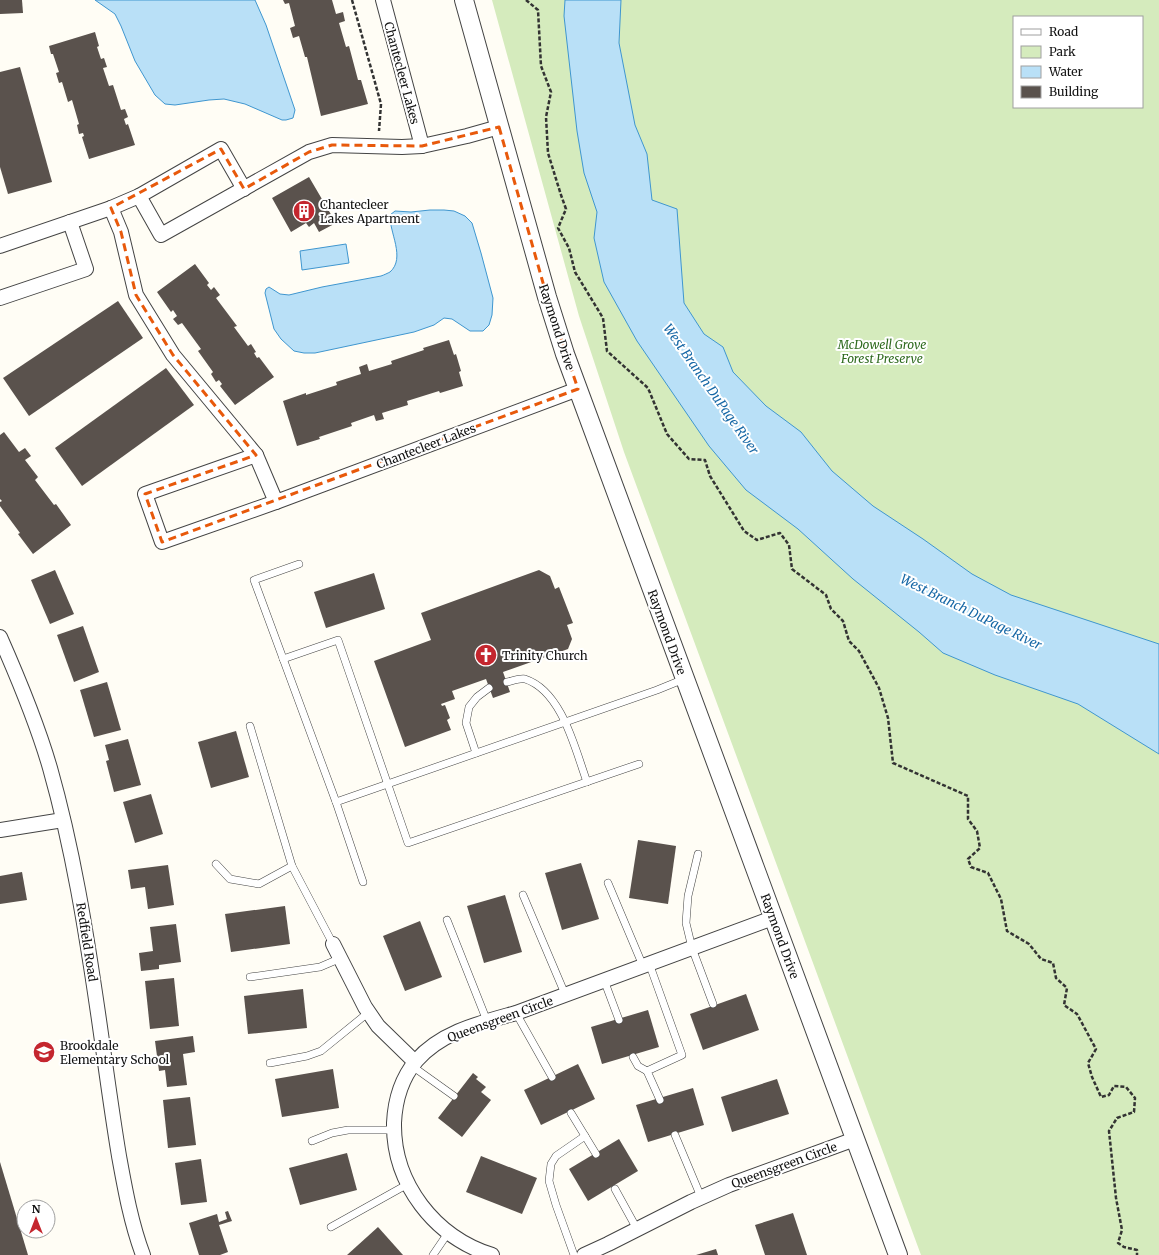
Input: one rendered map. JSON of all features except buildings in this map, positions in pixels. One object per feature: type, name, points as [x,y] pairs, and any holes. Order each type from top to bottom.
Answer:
[{"type":"street","name":"Chantecleer Lakes","points":[[383,0],[422,146]]},
{"type":"street","name":"Raymond Drive","points":[[464,0],[547,297],[578,389],[898,1255]]},
{"type":"street","points":[[139,196],[162,235],[308,152],[332,145],[402,147],[422,146],[499,127]]},
{"type":"street","points":[[0,244],[111,208],[139,196],[221,149],[244,189]]},
{"type":"street","points":[[111,208],[121,232],[136,295],[173,355],[256,455],[276,502]]},
{"type":"street","points":[[0,298],[86,269],[70,222]]},
{"type":"street","name":"Chantecleer Lakes","points":[[256,455],[145,494],[162,542],[276,502],[578,389]]},
{"type":"street","name":"Redfield Road","points":[[0,637],[35,722],[50,768],[76,876],[85,927],[113,1120],[125,1188],[133,1225],[143,1255]]},
{"type":"street","points":[[0,830],[63,820]]},
{"type":"street","name":"Queensgreen Circle","points":[[492,1255],[479,1251],[448,1233],[425,1211],[404,1177],[396,1154],[394,1112],[397,1096],[404,1080],[414,1064],[435,1044],[457,1032],[487,1021],[516,1013],[773,918]]},
{"type":"street","points":[[333,944],[353,984],[378,1026],[414,1064]]},
{"type":"street","name":"Queensgreen Circle","points":[[584,1255],[701,1197],[855,1139]]},
{"type":"lane","points":[[299,564],[254,580],[336,802],[363,882]]},
{"type":"lane","points":[[283,660],[338,640],[408,843],[639,764]]},
{"type":"lane","points":[[507,682],[524,679],[538,686],[554,700],[566,722],[587,782]]},
{"type":"lane","points":[[336,802],[657,690],[684,679]]},
{"type":"lane","points":[[476,753],[466,723],[470,707],[477,697],[489,688]]},
{"type":"lane","points":[[250,726],[292,866],[333,944]]},
{"type":"lane","points":[[698,854],[688,896],[686,923],[692,948],[713,1004]]},
{"type":"lane","points":[[216,864],[230,879],[259,884],[292,866]]},
{"type":"lane","points":[[608,883],[646,964],[682,1055],[647,1071]]},
{"type":"lane","points":[[523,895],[565,994]]},
{"type":"lane","points":[[447,920],[487,1021]]},
{"type":"lane","points":[[250,977],[320,967],[341,958]]},
{"type":"lane","points":[[604,980],[619,1020]]},
{"type":"lane","points":[[270,1063],[307,1056],[321,1051],[369,1012]]},
{"type":"lane","points":[[516,1013],[552,1077]]},
{"type":"lane","points":[[633,1057],[638,1066],[647,1071],[660,1100]]},
{"type":"lane","points":[[414,1064],[454,1096]]},
{"type":"lane","points":[[571,1113],[596,1154]]},
{"type":"lane","points":[[312,1141],[348,1130],[394,1130]]},
{"type":"lane","points":[[675,1135],[701,1197]]},
{"type":"lane","points":[[574,1255],[549,1181],[551,1164],[556,1156],[585,1136]]},
{"type":"lane","points":[[331,1227],[408,1184]]},
{"type":"lane","points":[[615,1189],[637,1229]]},
{"type":"lane","points":[[433,1255],[448,1233]]},
{"type":"path","points":[[352,0],[381,104],[379,132]]},
{"type":"path","points":[[526,0],[538,10],[541,66],[551,92],[546,117],[548,153],[566,209],[558,228],[568,248],[575,272],[603,318],[607,351],[648,388],[667,434],[689,459],[705,460],[710,476],[744,531],[757,540],[780,533],[789,546],[792,569],[826,595],[831,609],[843,620],[849,641],[859,652],[879,688],[888,718],[893,763],[968,796],[968,819],[977,831],[980,848],[968,859],[971,867],[988,873],[1001,900],[1007,931],[1029,944],[1041,959],[1053,963],[1056,978],[1067,988],[1064,1006],[1077,1014],[1096,1049],[1088,1063],[1092,1077],[1101,1096],[1110,1095],[1114,1086],[1126,1087],[1135,1098],[1134,1112],[1117,1118],[1109,1131],[1116,1198],[1122,1230],[1118,1243],[1124,1247],[1137,1250],[1137,1255]]},
{"type":"highlighted area","points":[[499,127],[547,297],[578,389],[162,542],[145,494],[256,455],[173,355],[136,295],[121,232],[111,208],[221,149],[244,189],[309,152],[332,145],[422,146]]},
{"type":"green space","name":"McDowell Grove Forest Preserve","points":[[492,0],[1159,0],[1159,1255],[921,1255],[624,452],[579,316]]},
{"type":"water","points":[[95,0],[255,0],[266,25],[295,110],[293,118],[282,120],[245,104],[224,99],[175,105],[165,104],[155,95],[135,61],[115,14]]},
{"type":"water","name":"West Branch DuPage River","points":[[565,0],[621,0],[619,43],[635,125],[647,154],[652,200],[677,209],[684,303],[704,334],[723,347],[733,372],[766,406],[801,432],[832,471],[873,506],[972,574],[1011,595],[1159,644],[1159,754],[1078,704],[995,675],[943,653],[853,579],[798,529],[746,490],[709,446],[637,341],[604,282],[594,238],[597,212],[584,173],[577,131],[564,16]]},
{"type":"water","points":[[430,210],[454,211],[465,216],[472,223],[493,298],[492,315],[489,325],[483,331],[470,331],[452,319],[444,318],[434,325],[414,332],[315,353],[294,351],[281,339],[274,329],[265,293],[266,289],[269,287],[280,294],[289,295],[381,276],[390,272],[395,266],[397,252],[390,222],[390,215],[395,211],[411,212]]},
{"type":"water","points":[[346,244],[349,263],[302,270],[300,251]]},
{"type":"place","name":"Chantecleer Lakes Apartment","points":[[304,211]]},
{"type":"place","name":"Trinity Church","points":[[486,655]]},
{"type":"place","name":"Brookdale Elementary School","points":[[44,1052]]}]
